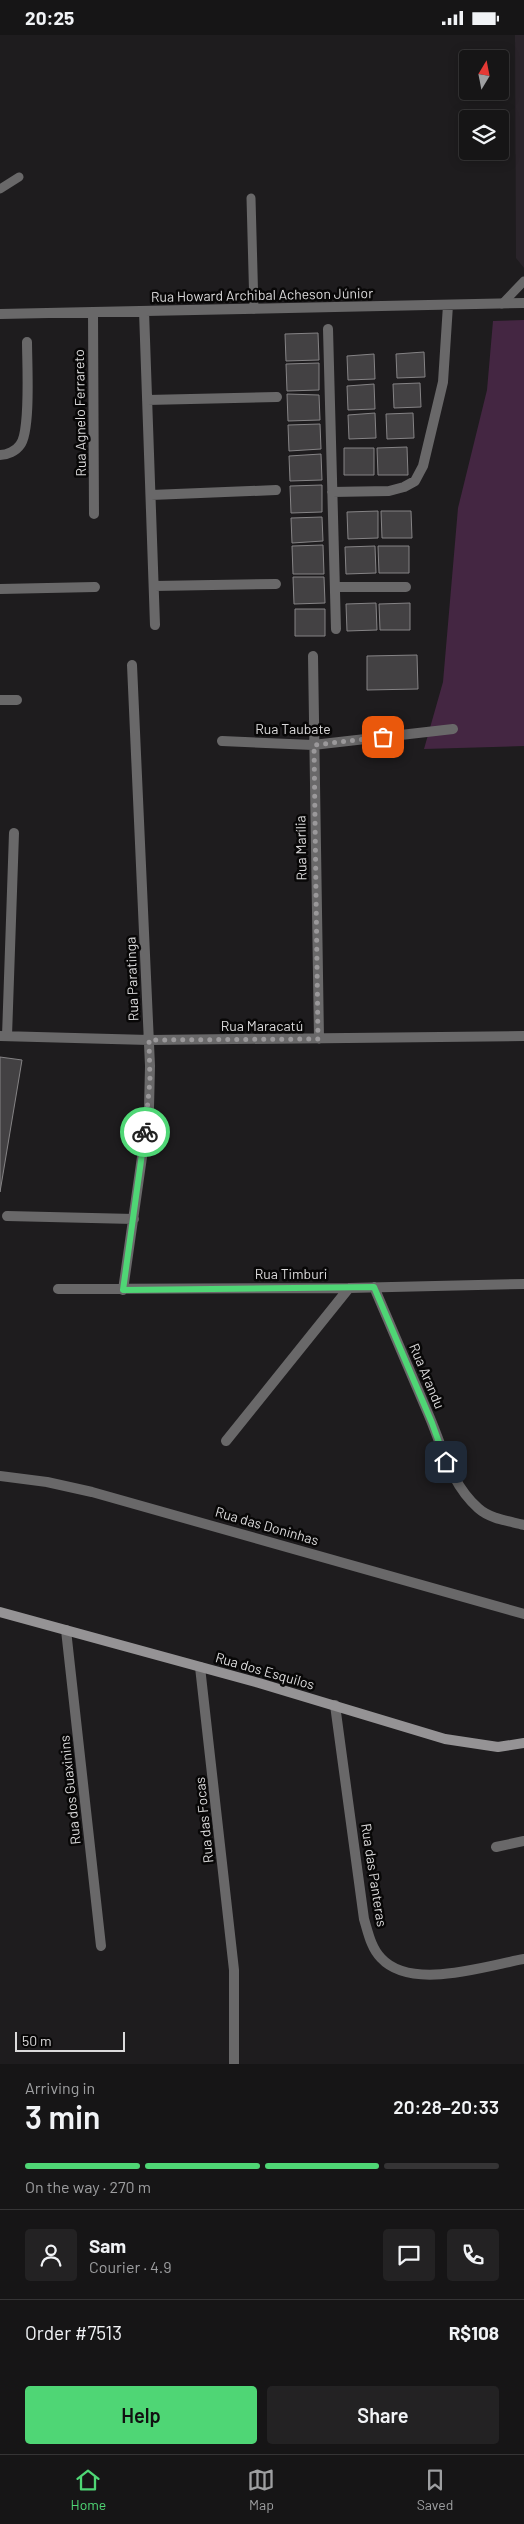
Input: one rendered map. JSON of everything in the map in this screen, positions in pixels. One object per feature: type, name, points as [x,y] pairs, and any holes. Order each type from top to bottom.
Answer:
[{"type":"street","name":"Rua Howard Archibal Acheson Júnior","points":[[0,314],[524,303]]},
{"type":"street","points":[[332,492],[390,491],[415,481],[423,466],[442,382],[448,305]]},
{"type":"street","points":[[144,311],[155,625]]},
{"type":"street","name":"Rua Agnelo Ferrareto","points":[[93,312],[94,514]]},
{"type":"street","points":[[328,329],[336,629]]},
{"type":"street","points":[[0,455],[11,453],[20,446],[26,429],[28,342]]},
{"type":"street","points":[[147,400],[277,397]]},
{"type":"street","points":[[151,495],[276,490]]},
{"type":"street","points":[[154,586],[276,584]]},
{"type":"street","points":[[0,589],[95,587]]},
{"type":"street","points":[[335,587],[406,587]]},
{"type":"street","name":"Rua Marília","points":[[313,656],[318,1039]]},
{"type":"street","name":"Rua Paratinga","points":[[123,1290],[149,1108],[149,1040],[132,665]]},
{"type":"street","points":[[0,700],[17,700]]},
{"type":"street","name":"Rua Taubate","points":[[222,741],[314,745],[453,729]]},
{"type":"street","points":[[3,1036],[14,833]]},
{"type":"street","name":"Rua Maracatú","points":[[3,1036],[149,1040],[524,1036]]},
{"type":"street","points":[[7,1216],[134,1219]]},
{"type":"street","name":"Rua Timburi","points":[[58,1289],[350,1288],[524,1284]]},
{"type":"street","name":"Rua Arandu","points":[[374,1287],[432,1423],[446,1462],[463,1493],[479,1510],[497,1519],[524,1525]]},
{"type":"street","points":[[226,1441],[350,1288]]},
{"type":"street","name":"Rua das Doninhas","points":[[0,1477],[47,1482],[100,1494],[524,1614]]},
{"type":"street","name":"Rua dos Esquilos","points":[[0,1612],[335,1705],[415,1730],[472,1744],[498,1747],[524,1743]]},
{"type":"street","name":"Rua dos Guaxinins","points":[[66,1630],[101,1946]]},
{"type":"street","name":"Rua das Focas","points":[[200,1667],[234,1970],[234,2064]]},
{"type":"street","name":"Rua das Panteras","points":[[335,1705],[364,1919],[371,1943],[380,1957],[393,1969],[410,1975],[435,1975],[524,1959]]},
{"type":"street","points":[[496,1847],[524,1841]]},
{"type":"lane","points":[[0,189],[19,177]]},
{"type":"lane","points":[[251,198],[254,309]]},
{"type":"lane","points":[[502,304],[524,281]]},
{"type":"shaded area","points":[[515,35],[524,35],[524,268],[516,258]]},
{"type":"shaded area","points":[[524,320],[524,746],[424,749],[443,682],[458,508],[487,390],[493,321]]},
{"type":"building","points":[[318,333],[319,360],[286,361],[285,334]]},
{"type":"building","points":[[424,352],[425,377],[397,378],[396,354]]},
{"type":"building","points":[[374,354],[375,379],[348,380],[347,356]]},
{"type":"building","points":[[319,363],[319,390],[287,391],[286,364]]},
{"type":"building","points":[[420,383],[421,407],[394,408],[393,384]]},
{"type":"building","points":[[374,384],[375,409],[348,410],[347,386]]},
{"type":"building","points":[[287,394],[319,395],[320,420],[288,421]]},
{"type":"building","points":[[375,413],[376,438],[349,439],[348,415]]},
{"type":"building","points":[[413,413],[414,438],[387,439],[386,414]]},
{"type":"building","points":[[320,424],[321,449],[289,451],[288,425]]},
{"type":"building","points":[[407,447],[408,475],[378,475],[377,448]]},
{"type":"building","points":[[344,448],[374,448],[374,475],[344,475]]},
{"type":"building","points":[[321,454],[322,480],[290,481],[289,456]]},
{"type":"building","points":[[322,485],[322,512],[291,513],[290,486]]},
{"type":"building","points":[[378,511],[378,538],[348,539],[347,512]]},
{"type":"building","points":[[381,511],[411,511],[412,538],[382,538]]},
{"type":"building","points":[[322,517],[323,541],[292,543],[291,518]]},
{"type":"building","points":[[323,545],[324,574],[293,574],[292,546]]},
{"type":"building","points":[[375,546],[376,573],[346,574],[345,547]]},
{"type":"building","points":[[378,546],[409,546],[409,573],[379,573]]},
{"type":"building","points":[[293,577],[324,577],[325,603],[294,604]]},
{"type":"building","points":[[376,603],[377,630],[347,631],[346,604]]},
{"type":"building","points":[[410,603],[410,630],[380,630],[379,604]]},
{"type":"building","points":[[295,609],[325,609],[325,636],[295,636]]},
{"type":"building","points":[[417,655],[418,689],[367,690],[367,656]]},
{"type":"building","points":[[0,1057],[22,1060],[0,1192]]},
{"type":"way so far","points":[[145,1132],[149,1108],[149,1040],[318,1039],[314,745],[383,737]]},
{"type":"route","points":[[145,1132],[123,1290],[374,1287],[432,1423],[446,1462]]}]
